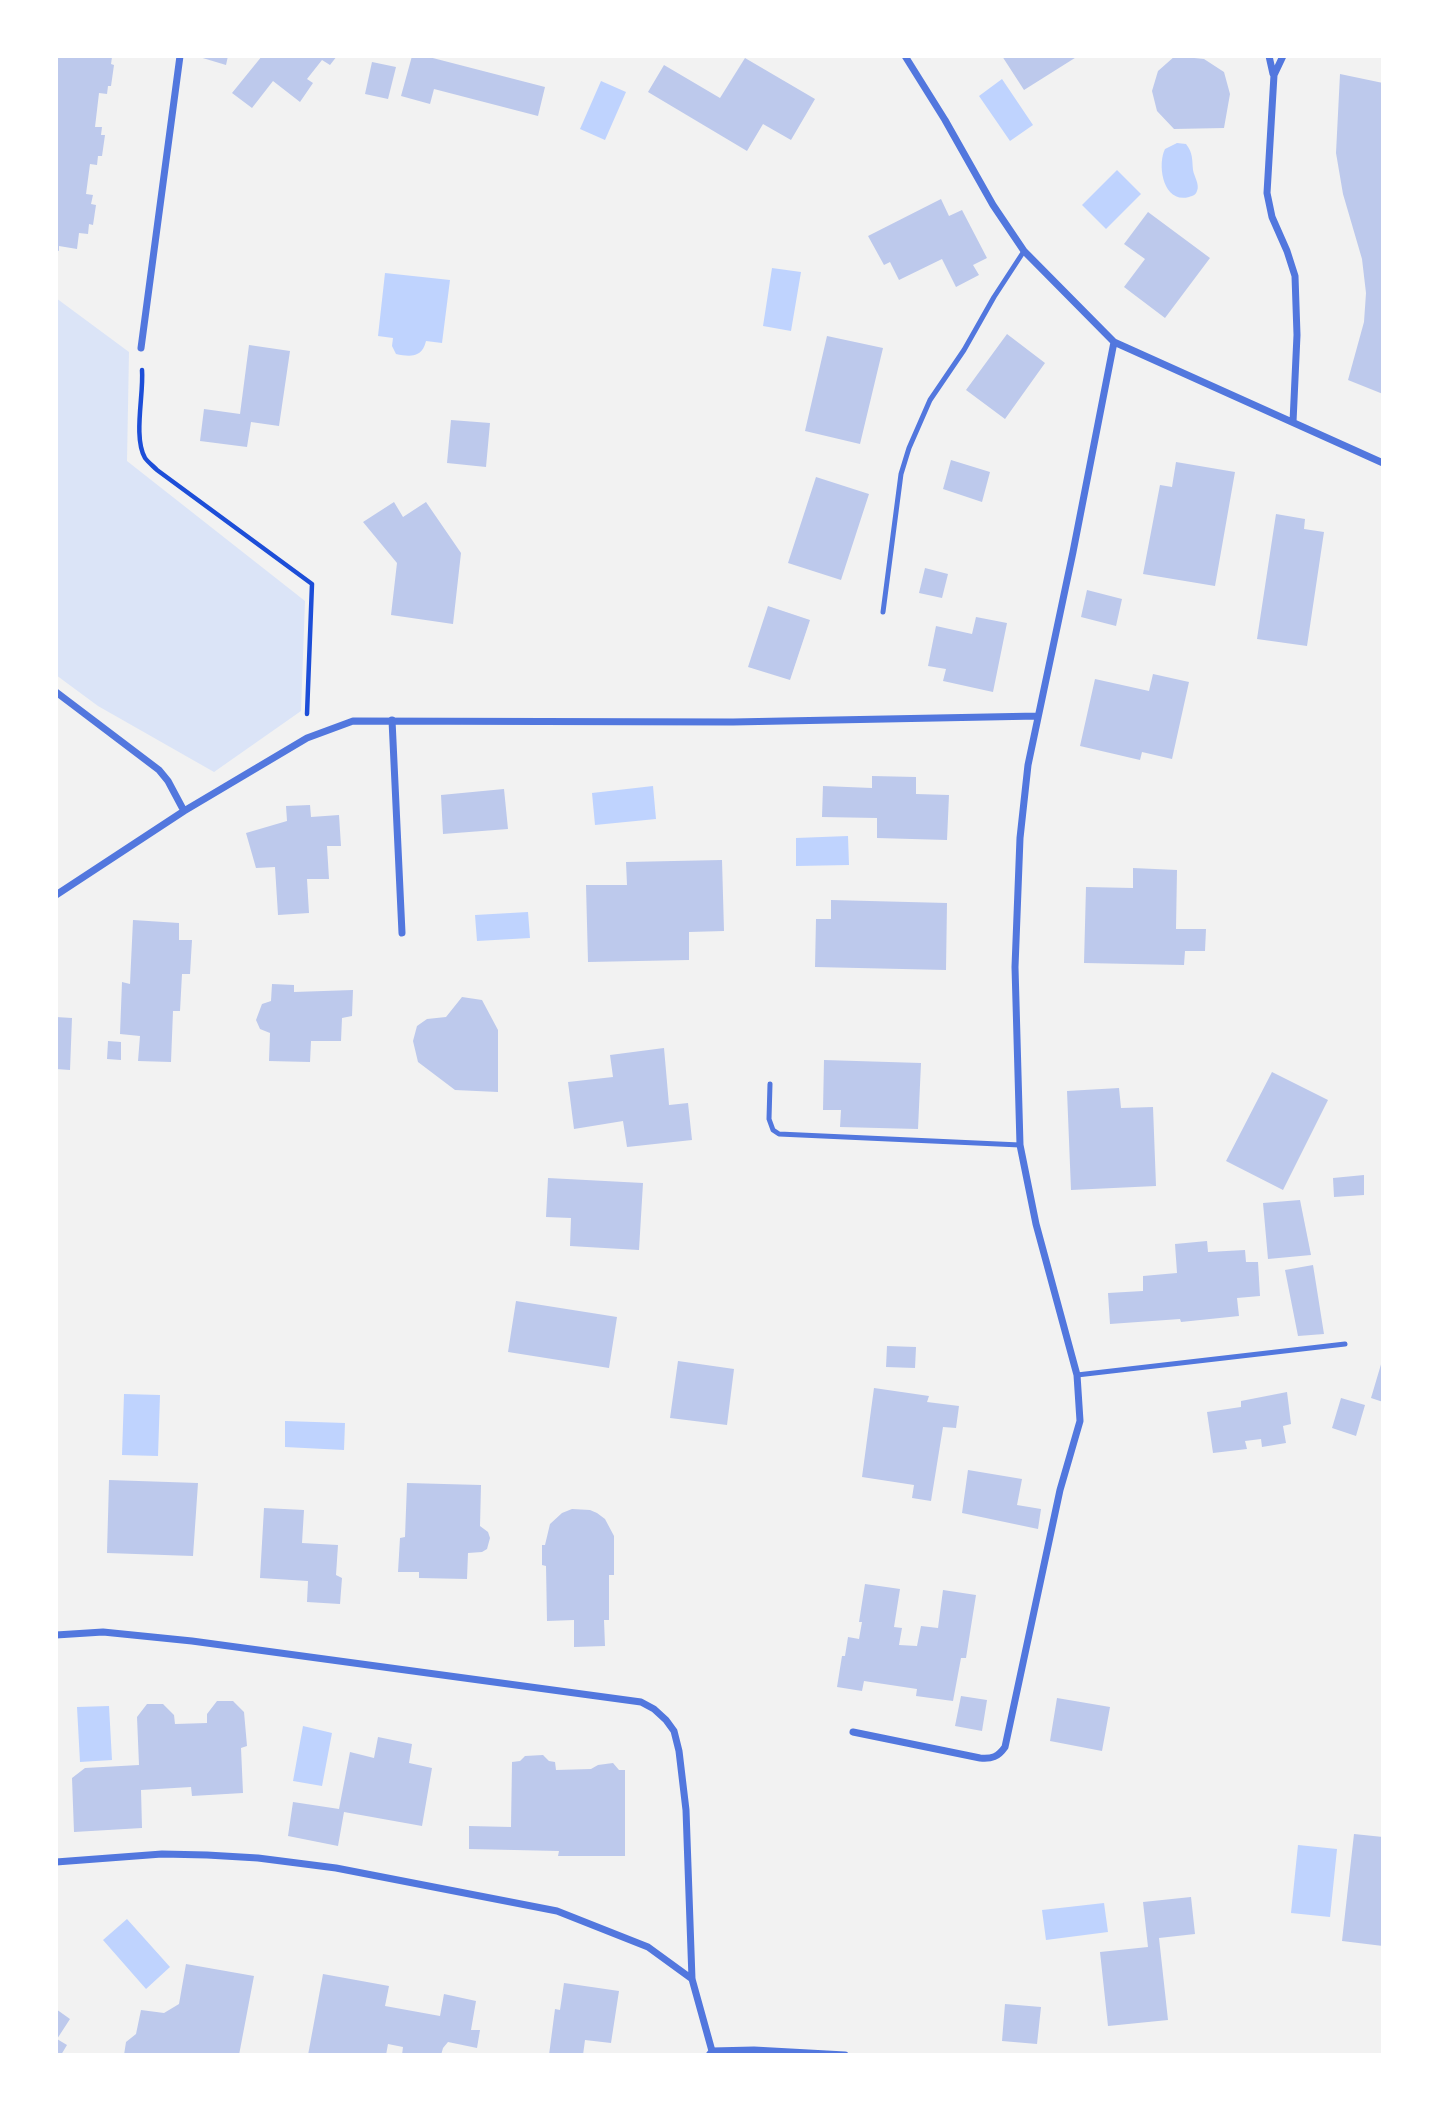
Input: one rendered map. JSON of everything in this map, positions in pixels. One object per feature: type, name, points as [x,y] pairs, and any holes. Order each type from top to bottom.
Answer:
[{"type":"street","points":[[141,348],[180,56]]},
{"type":"street","points":[[905,56],[993,205],[1024,251],[1114,342],[1383,463]]},
{"type":"street","points":[[1269,56],[1274,75],[1267,193],[1272,217],[1295,276],[1297,335],[1293,422]]},
{"type":"street","points":[[1274,75],[1283,56]]},
{"type":"street","points":[[853,1732],[980,1758],[992,1759],[1000,1755],[1005,1746],[1060,1490],[1080,1421],[1077,1375],[1036,1224],[1020,1145],[1015,967],[1020,838],[1028,765],[1114,342]]},
{"type":"street","points":[[56,692],[159,770],[169,781],[184,811]]},
{"type":"street","points":[[56,894],[184,811],[307,738],[353,722],[733,722],[1038,716]]},
{"type":"street","points":[[392,720],[402,933]]},
{"type":"street","points":[[56,1635],[103,1632],[192,1641],[641,1702],[666,1720],[674,1731],[679,1751],[685,1810],[692,1979],[710,2053],[754,2050],[845,2055]]},
{"type":"street","points":[[56,1862],[162,1854],[207,1855],[258,1858],[348,1870],[557,1911],[648,1947],[692,1979]]},
{"type":"lane","points":[[883,612],[901,474],[909,448],[930,400],[1024,251]]},
{"type":"lane","points":[[770,1084],[769,1119],[773,1130],[779,1134],[1020,1145]]},
{"type":"lane","points":[[1077,1375],[1345,1344]]},
{"type":"path","points":[[141,348],[143,387],[140,425],[142,449],[146,459],[157,470],[312,584],[307,738]]},
{"type":"shaded area","points":[[56,298],[129,352],[127,461],[305,601],[301,711],[214,772],[98,706],[56,675]]},
{"type":"water","points":[[1002,79],[1033,125],[1010,141],[979,96]]},
{"type":"water","points":[[601,81],[626,92],[605,140],[580,129]]},
{"type":"water","points":[[1177,143],[1186,144],[1192,156],[1198,189],[1189,197],[1180,198],[1173,195],[1164,182],[1162,173],[1165,149]]},
{"type":"water","points":[[1117,170],[1141,194],[1106,229],[1082,205]]},
{"type":"water","points":[[772,268],[801,272],[791,331],[763,326]]},
{"type":"water","points":[[385,273],[450,280],[442,343],[426,341],[422,351],[406,356],[396,354],[392,346],[393,338],[378,336]]},
{"type":"water","points":[[653,786],[656,819],[595,825],[592,793]]},
{"type":"water","points":[[848,836],[849,865],[796,866],[796,838]]},
{"type":"water","points":[[528,912],[530,938],[477,941],[475,915]]},
{"type":"water","points":[[124,1394],[160,1395],[158,1456],[122,1455]]},
{"type":"water","points":[[285,1421],[345,1423],[344,1450],[285,1447]]},
{"type":"water","points":[[109,1706],[112,1760],[80,1762],[77,1707]]},
{"type":"water","points":[[303,1726],[332,1733],[322,1786],[293,1781]]},
{"type":"water","points":[[1298,1845],[1337,1849],[1330,1917],[1291,1913]]},
{"type":"water","points":[[1104,1903],[1108,1932],[1046,1940],[1042,1910]]},
{"type":"water","points":[[127,1919],[170,1967],[146,1989],[103,1940]]},
{"type":"building","points":[[56,56],[112,57],[111,64],[114,65],[107,94],[99,93],[95,127],[102,127],[101,135],[105,135],[102,156],[98,156],[97,165],[90,164],[86,194],[93,195],[91,204],[96,205],[93,225],[89,224],[88,234],[79,233],[77,249],[59,246],[59,251],[56,250]]},
{"type":"building","points":[[196,56],[228,56],[226,65]]},
{"type":"building","points":[[262,56],[337,56],[330,65],[322,60],[307,79],[313,83],[300,102],[273,81],[252,108],[232,93]]},
{"type":"building","points":[[412,56],[425,56],[545,87],[538,116],[434,89],[430,104],[401,96]]},
{"type":"building","points":[[1002,56],[1078,56],[1024,90]]},
{"type":"building","points":[[1175,56],[1204,59],[1224,72],[1230,94],[1224,128],[1174,129],[1157,111],[1152,91],[1158,71]]},
{"type":"building","points":[[745,58],[815,99],[791,140],[763,124],[747,151],[648,92],[664,65],[720,98]]},
{"type":"building","points":[[372,62],[396,67],[388,99],[365,94]]},
{"type":"building","points":[[1340,74],[1383,83],[1383,394],[1348,380],[1364,322],[1366,293],[1362,259],[1343,194],[1336,153]]},
{"type":"building","points":[[941,199],[949,216],[962,210],[987,258],[973,265],[979,275],[956,287],[942,259],[899,280],[890,262],[884,265],[868,236]]},
{"type":"building","points":[[1148,212],[1210,258],[1165,318],[1124,287],[1145,259],[1124,244]]},
{"type":"building","points":[[1007,334],[1045,363],[1005,419],[966,390]]},
{"type":"building","points":[[827,336],[883,348],[860,444],[805,431]]},
{"type":"building","points":[[249,345],[290,351],[279,426],[251,422],[247,447],[200,441],[204,409],[240,414]]},
{"type":"building","points":[[451,420],[490,423],[486,467],[447,463]]},
{"type":"building","points":[[951,460],[990,472],[982,502],[943,489]]},
{"type":"building","points":[[1176,462],[1235,472],[1215,586],[1143,574],[1160,485],[1172,487]]},
{"type":"building","points":[[816,477],[869,494],[841,580],[788,563]]},
{"type":"building","points":[[394,502],[403,517],[426,502],[461,553],[453,624],[391,615],[397,563],[363,522]]},
{"type":"building","points":[[1276,514],[1305,519],[1304,529],[1324,532],[1307,646],[1257,639]]},
{"type":"building","points":[[925,568],[948,574],[942,598],[919,593]]},
{"type":"building","points":[[1087,590],[1122,599],[1116,626],[1081,617]]},
{"type":"building","points":[[768,606],[810,620],[790,680],[748,667]]},
{"type":"building","points":[[976,617],[1007,623],[993,692],[943,681],[946,669],[928,666],[936,626],[972,634]]},
{"type":"building","points":[[1153,674],[1189,682],[1172,759],[1142,752],[1140,760],[1080,746],[1095,679],[1149,691]]},
{"type":"building","points":[[872,776],[916,777],[916,794],[949,795],[947,840],[877,838],[877,818],[822,817],[823,786],[872,788]]},
{"type":"building","points":[[504,789],[508,829],[443,834],[441,795]]},
{"type":"building","points":[[310,805],[311,817],[339,815],[341,846],[327,846],[329,879],[307,879],[309,913],[278,915],[275,867],[256,868],[246,833],[287,821],[286,806]]},
{"type":"building","points":[[722,860],[724,931],[689,932],[689,960],[588,962],[586,885],[627,885],[626,862]]},
{"type":"building","points":[[1133,868],[1177,870],[1176,929],[1206,929],[1205,951],[1185,951],[1184,965],[1084,963],[1086,887],[1133,888]]},
{"type":"building","points":[[831,900],[947,903],[946,970],[815,967],[816,919],[831,919]]},
{"type":"building","points":[[133,920],[179,923],[179,940],[192,940],[190,974],[182,974],[180,1011],[173,1011],[171,1062],[138,1061],[140,1036],[120,1034],[122,982],[130,984]]},
{"type":"building","points":[[272,984],[294,985],[294,992],[353,990],[352,1016],[342,1018],[341,1041],[311,1041],[310,1062],[269,1061],[270,1033],[260,1029],[256,1020],[262,1004],[271,1001]]},
{"type":"building","points":[[462,997],[482,1000],[498,1030],[498,1092],[455,1090],[418,1062],[413,1041],[417,1026],[427,1019],[446,1017]]},
{"type":"building","points":[[56,1017],[72,1018],[70,1070],[56,1069]]},
{"type":"building","points":[[108,1041],[121,1042],[121,1060],[107,1059]]},
{"type":"building","points":[[664,1048],[669,1105],[688,1103],[692,1140],[627,1147],[623,1121],[574,1129],[568,1082],[613,1077],[610,1055]]},
{"type":"building","points":[[824,1060],[921,1063],[918,1129],[840,1127],[841,1110],[823,1110]]},
{"type":"building","points":[[1272,1072],[1328,1100],[1283,1190],[1226,1161]]},
{"type":"building","points":[[1119,1088],[1121,1108],[1153,1107],[1156,1186],[1071,1190],[1067,1091]]},
{"type":"building","points":[[1364,1175],[1364,1195],[1334,1197],[1333,1178]]},
{"type":"building","points":[[548,1178],[643,1183],[639,1250],[570,1246],[571,1218],[546,1217]]},
{"type":"building","points":[[1300,1200],[1311,1255],[1268,1259],[1263,1203]]},
{"type":"building","points":[[1207,1241],[1208,1252],[1245,1250],[1246,1262],[1258,1262],[1260,1296],[1237,1298],[1239,1316],[1181,1322],[1180,1319],[1110,1324],[1108,1293],[1143,1291],[1143,1276],[1177,1273],[1175,1244]]},
{"type":"building","points":[[1313,1265],[1324,1334],[1298,1336],[1285,1270]]},
{"type":"building","points":[[516,1301],[617,1317],[609,1368],[508,1352]]},
{"type":"building","points":[[887,1346],[916,1347],[915,1368],[886,1367]]},
{"type":"building","points":[[678,1361],[734,1369],[727,1425],[670,1418]]},
{"type":"building","points":[[1383,1361],[1383,1402],[1371,1398]]},
{"type":"building","points":[[874,1388],[929,1396],[927,1402],[959,1406],[956,1428],[943,1427],[931,1501],[912,1498],[914,1485],[862,1477]]},
{"type":"building","points":[[1287,1392],[1291,1424],[1283,1426],[1286,1443],[1262,1447],[1261,1439],[1245,1441],[1247,1449],[1213,1453],[1207,1412],[1241,1407],[1241,1401]]},
{"type":"building","points":[[1341,1398],[1365,1405],[1356,1436],[1332,1428]]},
{"type":"building","points":[[968,1470],[1022,1479],[1017,1505],[1041,1509],[1038,1529],[962,1513]]},
{"type":"building","points":[[109,1480],[198,1483],[193,1556],[107,1553]]},
{"type":"building","points":[[407,1483],[481,1485],[480,1526],[488,1532],[490,1538],[487,1549],[468,1553],[467,1579],[419,1578],[419,1572],[398,1572],[400,1538],[405,1537]]},
{"type":"building","points":[[264,1508],[304,1510],[302,1543],[338,1545],[336,1575],[342,1578],[340,1604],[307,1602],[308,1581],[260,1578]]},
{"type":"building","points":[[572,1509],[597,1513],[605,1519],[614,1536],[614,1575],[609,1575],[609,1620],[604,1620],[605,1646],[574,1647],[574,1620],[547,1621],[546,1566],[542,1565],[542,1545],[545,1545],[550,1524],[562,1513]]},
{"type":"building","points":[[865,1584],[900,1589],[894,1627],[902,1628],[899,1645],[917,1646],[921,1626],[938,1628],[943,1590],[976,1595],[966,1658],[961,1658],[953,1701],[916,1696],[917,1689],[864,1681],[862,1691],[837,1687],[848,1637],[859,1639]]},
{"type":"building","points":[[961,1696],[987,1700],[982,1731],[955,1726]]},
{"type":"building","points":[[1057,1698],[1110,1707],[1102,1751],[1050,1741]]},
{"type":"building","points":[[217,1701],[233,1701],[244,1712],[247,1746],[241,1748],[243,1793],[192,1796],[191,1787],[141,1790],[142,1828],[74,1832],[72,1778],[85,1768],[139,1765],[137,1717],[147,1704],[163,1704],[174,1715],[175,1724],[207,1723],[207,1714]]},
{"type":"building","points":[[378,1737],[412,1744],[409,1763],[432,1768],[422,1826],[344,1812],[338,1846],[288,1836],[293,1802],[339,1809],[350,1752],[374,1758]]},
{"type":"building","points":[[543,1755],[549,1761],[555,1762],[556,1770],[591,1769],[613,1763],[619,1770],[625,1770],[625,1856],[558,1856],[559,1851],[469,1849],[469,1826],[511,1827],[512,1762],[520,1761],[525,1756]]},
{"type":"building","points":[[1354,1834],[1383,1837],[1383,1946],[1342,1941]]},
{"type":"building","points":[[1191,1897],[1195,1934],[1159,1938],[1168,2020],[1108,2026],[1100,1952],[1148,1947],[1143,1902]]},
{"type":"building","points":[[186,1964],[254,1976],[239,2055],[124,2055],[126,2042],[136,2034],[141,2010],[164,2013],[179,2004]]},
{"type":"building","points":[[323,1974],[389,1986],[385,2006],[440,2016],[444,1994],[476,2001],[471,2030],[480,2030],[477,2048],[448,2042],[441,2055],[402,2055],[403,2047],[388,2044],[386,2055],[308,2055]]},
{"type":"building","points":[[564,1983],[619,1991],[611,2043],[585,2040],[583,2055],[549,2055],[555,2009],[560,2010]]},
{"type":"building","points":[[1005,2004],[1041,2007],[1037,2044],[1002,2041]]},
{"type":"building","points":[[56,2009],[70,2019],[57,2039],[67,2045],[61,2055],[56,2055]]}]
